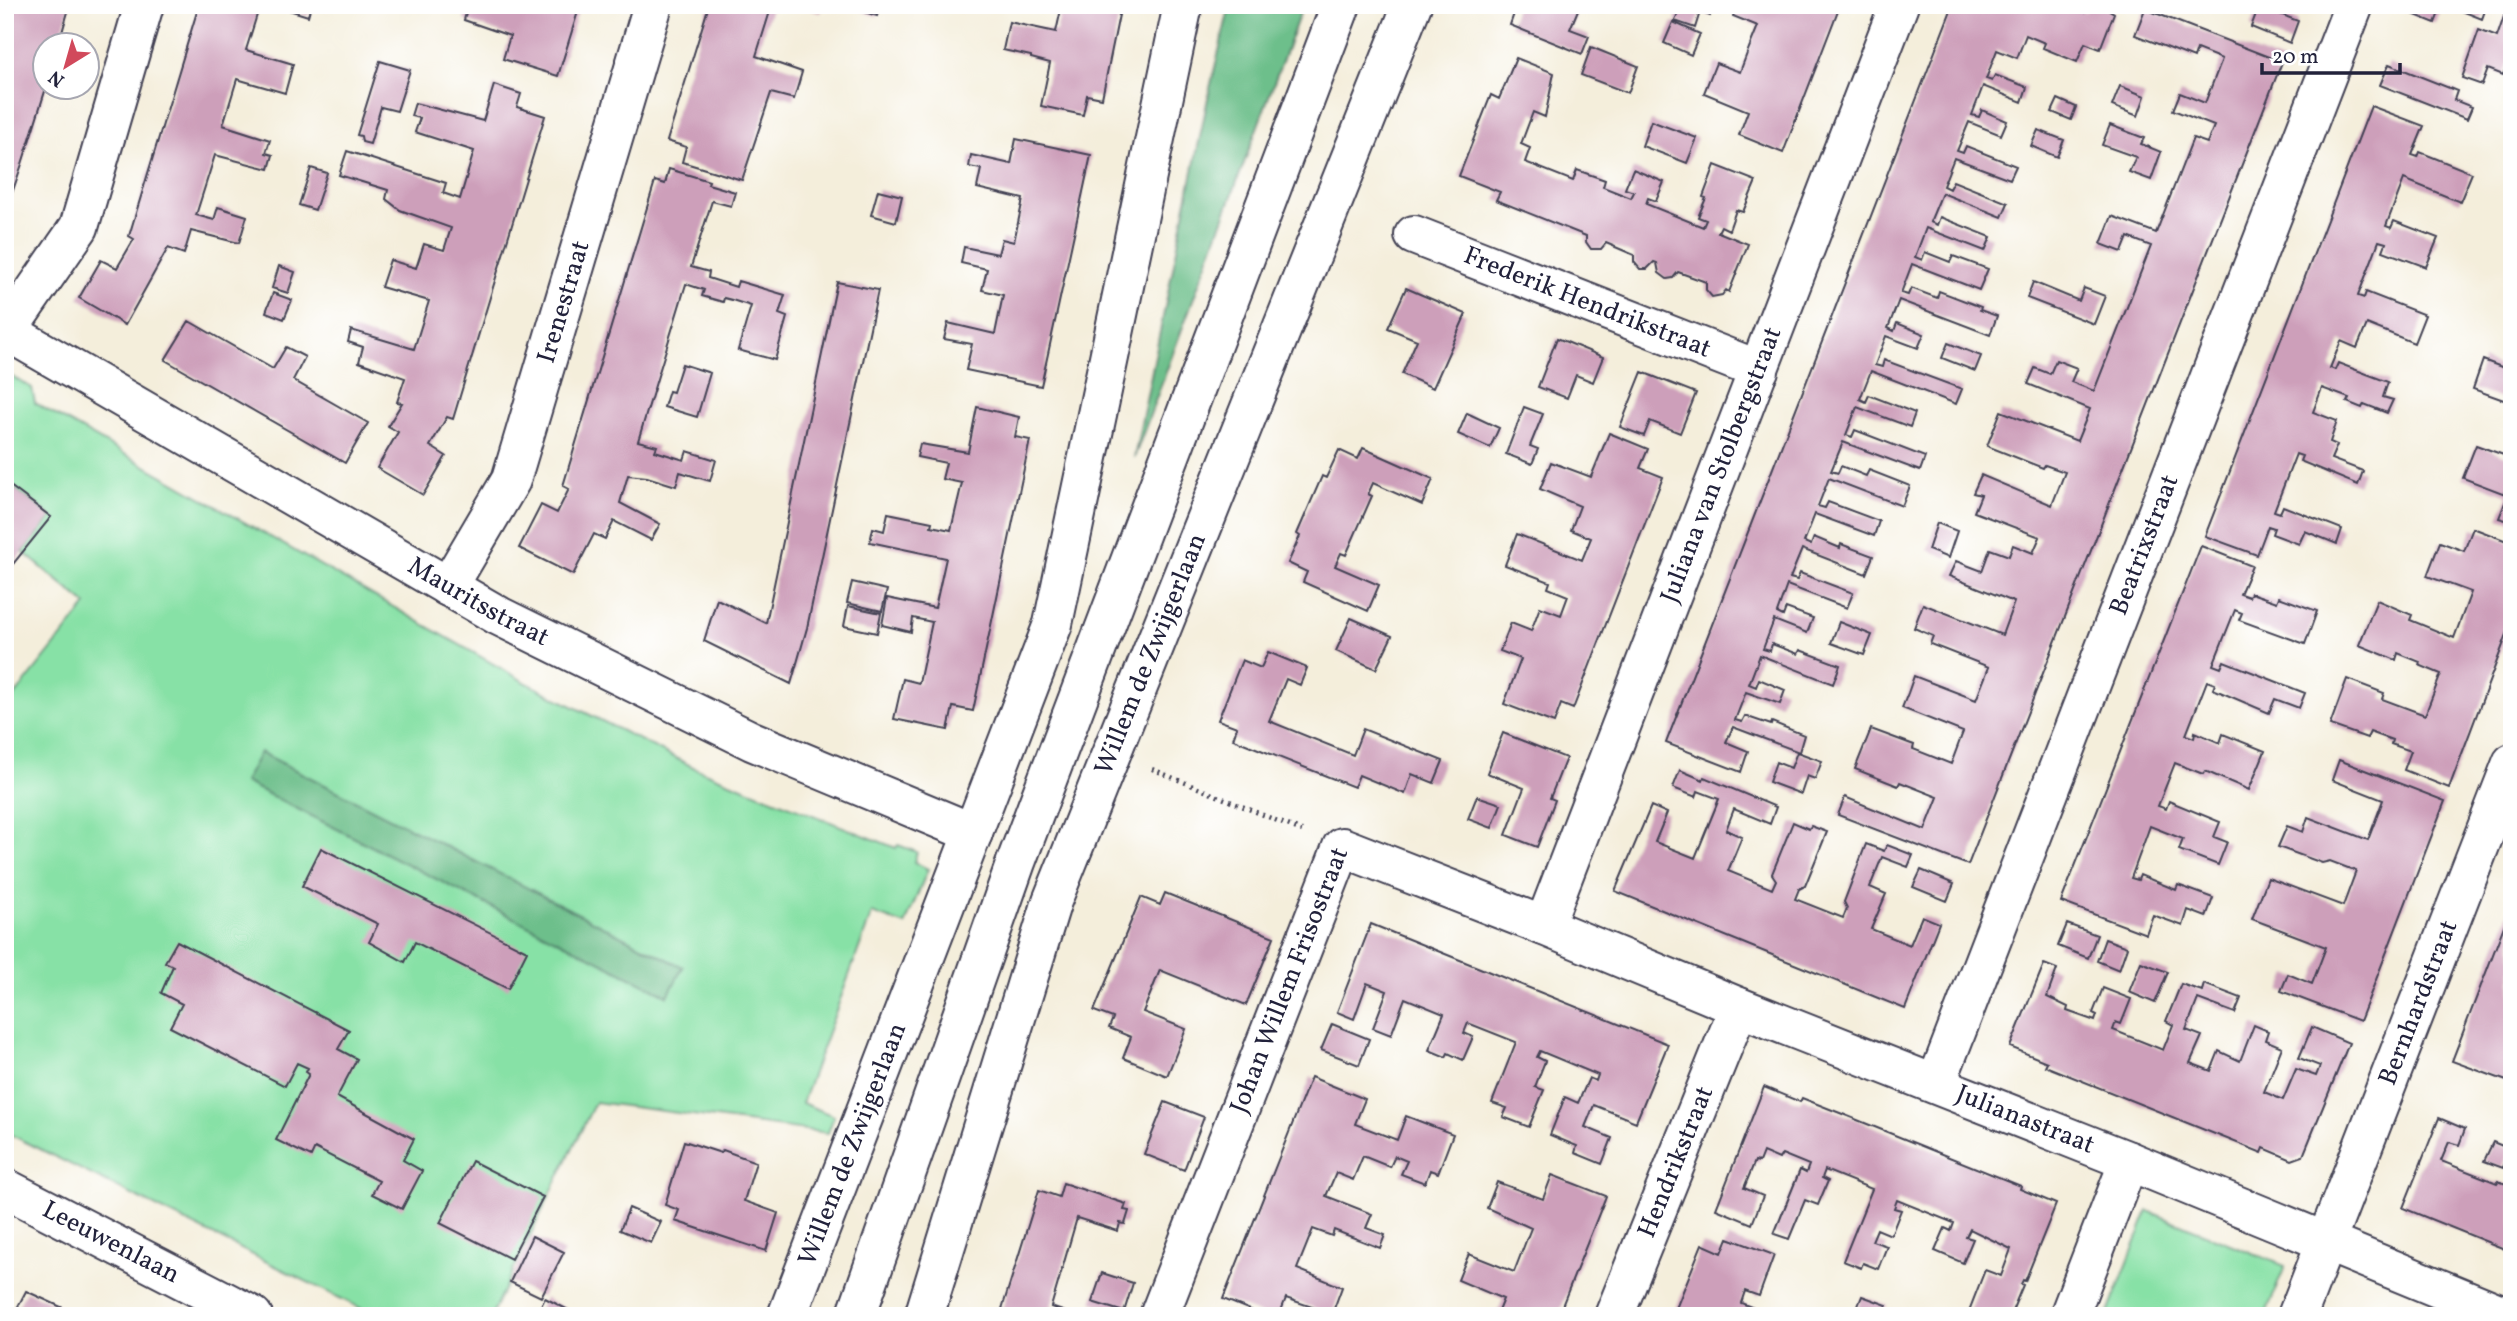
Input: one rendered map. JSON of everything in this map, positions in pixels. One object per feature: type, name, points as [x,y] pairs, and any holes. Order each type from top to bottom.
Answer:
[{"type":"street","points":[[6,330],[79,227],[144,5]]},
{"type":"street","name":"Irenestraat","points":[[448,587],[511,480],[653,5]]},
{"type":"street","name":"Willem de Zwijgerlaan","points":[[787,1316],[1053,624],[1183,5]]},
{"type":"street","name":"Willem de Zwijgerlaan","points":[[856,1316],[1016,862],[1341,5]]},
{"type":"street","name":"Willem de Zwijgerlaan","points":[[924,1316],[1052,901],[1412,5]]},
{"type":"street","name":"Juliana van Stolbergstraat","points":[[1544,926],[1899,5]]},
{"type":"street","name":"Beatrixstraat","points":[[1936,1084],[2354,5]]},
{"type":"street","name":"Frederik Hendrikstraat","points":[[1414,235],[1759,370]]},
{"type":"street","name":"Mauritsstraat","points":[[6,330],[499,616],[752,741],[972,833]]},
{"type":"street","name":"Bernhardstraat","points":[[2297,1316],[2512,763]]},
{"type":"street","name":"Johan Willem Frisostraat","points":[[1159,1316],[1342,847],[1544,926]]},
{"type":"street","name":"Julianastraat","points":[[1544,926],[1738,1007],[2129,1161],[2506,1316]]},
{"type":"street","name":"Hendrikstraat","points":[[1614,1316],[1738,1007]]},
{"type":"street","points":[[2069,1316],[2129,1161]]},
{"type":"street","name":"Leeuwenlaan","points":[[5,1188],[253,1316]]},
{"type":"path","points":[[1148,767],[1342,847]]},
{"type":"green space","points":[[1230,5],[1303,5],[1134,458],[1210,88]]},
{"type":"green space","points":[[5,373],[32,388],[35,403],[527,683],[697,769],[896,848],[898,845],[917,852],[914,862],[928,869],[905,925],[872,913],[802,1103],[834,1116],[828,1133],[595,1102],[491,1316],[376,1316],[5,1132],[5,708],[87,605],[23,552],[52,517],[5,481]]},
{"type":"green space","points":[[260,752],[683,967],[668,996],[244,782]]},
{"type":"green space","points":[[2148,1211],[2285,1266],[2265,1316],[2107,1316]]},
{"type":"building","points":[[9,5],[70,5],[62,32],[32,32],[32,102],[42,102],[10,199],[5,204],[5,16]]},
{"type":"building","points":[[199,5],[260,5],[246,50],[293,64],[285,93],[237,79],[223,125],[270,140],[266,153],[273,155],[269,169],[215,155],[196,215],[214,220],[218,207],[247,216],[239,243],[191,231],[184,254],[168,248],[125,325],[79,298],[101,260],[117,268],[134,239],[129,236]]},
{"type":"building","points":[[273,5],[311,5],[308,16]]},
{"type":"building","points":[[468,5],[580,5],[558,76],[503,59],[510,36],[464,20]]},
{"type":"building","points":[[709,5],[772,5],[756,56],[802,72],[794,99],[771,93],[742,180],[682,162],[686,147],[667,141]]},
{"type":"building","points":[[797,5],[822,5],[820,13]]},
{"type":"building","points":[[843,5],[881,5],[877,16]]},
{"type":"building","points":[[1062,5],[1121,5],[1102,98],[1087,95],[1083,115],[1041,106],[1050,63],[1003,50],[1009,22],[1056,32]]},
{"type":"building","points":[[1517,5],[1580,5],[1570,29],[1589,36],[1582,54],[1510,25]]},
{"type":"building","points":[[1681,5],[1714,5],[1710,16],[1700,12],[1695,28],[1675,21]]},
{"type":"building","points":[[1738,5],[1840,5],[1783,153],[1739,135],[1748,111],[1704,93],[1716,63],[1740,72],[1758,26],[1733,16]]},
{"type":"building","points":[[1953,5],[2069,5],[2085,12],[2088,5],[2101,5],[2114,13],[2100,49],[2085,43],[2077,62],[2043,48],[2045,43],[2026,35],[2017,58],[1997,50],[1986,79],[1992,81],[1995,75],[2027,87],[2022,102],[1983,86],[1972,115],[1979,117],[1982,110],[2007,121],[2001,135],[1969,122],[1957,151],[1963,153],[1966,146],[2016,166],[2010,179],[1954,158],[1943,186],[1949,189],[1953,181],[2008,203],[2002,217],[1942,193],[1930,222],[1937,225],[1940,217],[1991,237],[1985,251],[1926,228],[1915,257],[1922,260],[1925,252],[1950,262],[1953,256],[1988,269],[1979,290],[1912,264],[1901,293],[1908,295],[1911,288],[1937,298],[1939,291],[1997,316],[1990,335],[1899,300],[1888,328],[1894,331],[1897,323],[1924,334],[1918,348],[1886,336],[1875,365],[1882,367],[1884,360],[1962,389],[1956,404],[1871,371],[1860,399],[1866,402],[1869,395],[1915,413],[1910,427],[1857,407],[1846,435],[1852,437],[1855,430],[1925,457],[1920,471],[1843,442],[1831,471],[1838,473],[1841,466],[1866,476],[1869,470],[1910,486],[1902,506],[1829,478],[1818,506],[1825,508],[1828,502],[1879,521],[1874,536],[1815,514],[1804,542],[1811,545],[1814,537],[1840,548],[1841,544],[1873,556],[1866,574],[1802,549],[1790,578],[1797,580],[1800,573],[1853,593],[1847,608],[1787,585],[1777,613],[1783,616],[1786,608],[1813,618],[1807,633],[1774,620],[1763,649],[1770,651],[1772,644],[1798,654],[1800,650],[1840,665],[1833,684],[1760,655],[1749,684],[1756,687],[1759,679],[1785,690],[1780,704],[1746,692],[1735,720],[1742,722],[1745,716],[1771,725],[1772,722],[1804,735],[1799,752],[1733,727],[1726,742],[1748,751],[1741,772],[1666,743]]},
{"type":"building","points":[[2413,5],[2442,5],[2435,23],[2410,13]]},
{"type":"building","points":[[2447,5],[2487,5],[2482,19]]},
{"type":"building","points":[[2508,5],[2512,5],[2512,54],[2503,75],[2488,69],[2482,85],[2462,78],[2479,30],[2497,37]]},
{"type":"building","points":[[2259,6],[2298,21],[2290,43],[2251,27]]},
{"type":"building","points":[[2145,9],[2282,62],[1968,865],[1838,815],[1845,797],[1925,830],[1938,797],[1900,782],[1898,786],[1855,769],[1871,729],[1914,745],[1913,749],[1951,764],[1963,732],[1902,708],[1914,676],[1976,700],[1989,667],[1930,644],[1933,636],[1914,628],[1923,604],[2002,635],[2014,602],[1949,576],[1956,561],[1982,571],[1990,549],[2009,556],[2013,545],[2033,553],[2040,537],[1974,512],[1981,495],[1973,493],[1981,475],[2052,505],[2065,472],[2045,465],[2043,468],[1987,446],[2001,411],[2077,441],[2090,409],[2028,384],[2035,368],[2050,374],[2056,360],[2077,368],[2071,382],[2094,391],[2151,246],[2128,237],[2122,252],[2101,244],[2112,216],[2156,233],[2193,138],[2207,143],[2214,126],[2173,110],[2180,93],[2205,103],[2222,59],[2197,49],[2194,58],[2135,35]]},
{"type":"building","points":[[1673,22],[1700,34],[1691,55],[1664,43]]},
{"type":"building","points":[[1591,47],[1638,66],[1628,93],[1581,75]]},
{"type":"building","points":[[1516,58],[1554,73],[1545,117],[1533,112],[1521,144],[1530,148],[1525,162],[1573,181],[1577,170],[1605,180],[1603,187],[1631,198],[1634,192],[1625,189],[1633,169],[1664,182],[1656,201],[1648,198],[1646,204],[1703,227],[1706,220],[1698,217],[1715,165],[1756,181],[1743,212],[1736,210],[1729,230],[1721,226],[1718,232],[1748,244],[1729,292],[1726,290],[1722,295],[1712,297],[1706,290],[1706,282],[1678,272],[1673,278],[1667,279],[1659,273],[1657,263],[1654,262],[1647,269],[1640,269],[1634,262],[1634,255],[1606,243],[1601,249],[1591,249],[1586,242],[1586,236],[1496,200],[1500,192],[1459,176],[1491,95],[1499,99]]},
{"type":"building","points":[[380,61],[410,70],[397,111],[381,107],[370,144],[362,142],[361,136],[357,135]]},
{"type":"building","points":[[2389,64],[2457,91],[2454,100],[2472,107],[2467,119],[2380,85]]},
{"type":"building","points":[[494,85],[521,94],[517,107],[545,116],[453,419],[447,417],[430,446],[446,456],[423,495],[377,468],[398,432],[388,426],[402,403],[397,402],[405,378],[359,362],[363,347],[348,342],[351,330],[414,349],[429,301],[381,287],[390,260],[416,268],[424,244],[444,250],[451,228],[400,210],[386,199],[388,190],[339,175],[347,151],[446,183],[443,193],[460,199],[474,151],[415,132],[420,118],[411,116],[415,103],[483,121]]},
{"type":"building","points":[[2120,86],[2145,96],[2138,116],[2112,106]]},
{"type":"building","points":[[2058,99],[2076,107],[2071,120],[2052,112]]},
{"type":"building","points":[[2371,106],[2424,126],[2412,155],[2418,157],[2420,152],[2472,173],[2460,202],[2404,179],[2386,226],[2391,228],[2394,221],[2438,238],[2426,267],[2383,251],[2386,243],[2379,241],[2358,296],[2364,298],[2366,292],[2425,315],[2414,343],[2367,324],[2357,348],[2341,341],[2330,368],[2335,370],[2338,363],[2388,382],[2383,397],[2393,400],[2387,413],[2364,404],[2362,408],[2347,402],[2349,398],[2322,388],[2313,412],[2337,421],[2330,442],[2337,445],[2331,459],[2363,471],[2358,485],[2300,461],[2302,456],[2296,454],[2274,511],[2280,513],[2283,506],[2342,529],[2337,544],[2305,531],[2299,544],[2272,534],[2274,528],[2268,526],[2257,555],[2205,536]]},
{"type":"building","points":[[1651,121],[1697,138],[1687,163],[1642,146]]},
{"type":"building","points":[[2110,125],[2144,138],[2141,144],[2161,152],[2151,180],[2129,172],[2136,157],[2102,145]]},
{"type":"building","points":[[2038,130],[2064,140],[2057,157],[2031,146]]},
{"type":"building","points":[[1016,139],[1091,155],[1041,386],[966,370],[972,344],[944,339],[948,323],[995,334],[1003,295],[982,290],[987,269],[961,263],[964,247],[998,254],[1002,239],[1014,242],[1023,199],[977,188],[981,169],[969,167],[971,155],[1011,164]]},
{"type":"building","points":[[311,168],[327,173],[315,210],[299,205]]},
{"type":"building","points":[[669,169],[735,192],[731,206],[712,201],[691,267],[709,272],[708,278],[736,287],[738,281],[785,295],[779,314],[787,317],[775,360],[738,350],[751,306],[724,298],[723,302],[702,296],[704,290],[686,284],[638,441],[657,446],[655,451],[684,460],[687,451],[716,460],[710,481],[680,472],[676,486],[647,477],[628,475],[620,503],[660,524],[651,540],[614,521],[605,539],[594,534],[573,575],[519,548],[541,505],[557,513],[569,489],[563,486],[655,181],[665,184]]},
{"type":"building","points":[[878,190],[902,196],[896,222],[871,215]]},
{"type":"building","points":[[279,266],[295,272],[288,293],[272,288]]},
{"type":"building","points":[[837,282],[878,290],[807,628],[791,684],[704,641],[717,599],[766,623]]},
{"type":"building","points":[[2033,282],[2079,301],[2084,288],[2105,296],[2094,324],[2027,298]]},
{"type":"building","points":[[1406,288],[1466,314],[1433,388],[1402,374],[1417,340],[1388,328]]},
{"type":"building","points":[[273,293],[292,300],[284,319],[266,312]]},
{"type":"building","points":[[189,321],[273,369],[286,347],[305,357],[293,380],[368,423],[345,463],[165,360]]},
{"type":"building","points":[[1557,338],[1603,357],[1593,382],[1576,375],[1567,398],[1538,387]]},
{"type":"building","points":[[1948,343],[1981,356],[1975,371],[1942,358]]},
{"type":"building","points":[[2483,360],[2512,371],[2512,403],[2473,389]]},
{"type":"building","points":[[682,364],[710,373],[697,417],[664,407],[669,391],[673,392]]},
{"type":"building","points":[[1642,372],[1696,393],[1680,433],[1650,421],[1644,436],[1620,427]]},
{"type":"building","points":[[977,407],[1019,417],[1015,437],[1030,440],[973,711],[953,707],[948,730],[894,719],[903,679],[919,683],[932,622],[913,618],[911,632],[882,625],[887,598],[935,608],[946,558],[870,542],[873,528],[884,531],[888,513],[932,522],[931,526],[951,530],[962,483],[942,479],[946,463],[917,457],[920,444],[968,452]]},
{"type":"building","points":[[1524,407],[1543,414],[1530,446],[1538,449],[1532,464],[1506,454]]},
{"type":"building","points":[[1467,413],[1499,428],[1490,448],[1458,434]]},
{"type":"building","points":[[1609,433],[1648,449],[1640,468],[1663,477],[1573,709],[1561,704],[1554,723],[1504,704],[1521,659],[1500,651],[1511,623],[1531,631],[1540,607],[1561,615],[1568,596],[1548,588],[1550,582],[1505,565],[1517,534],[1582,560],[1591,538],[1571,530],[1580,506],[1540,489],[1551,462],[1591,477]]},
{"type":"building","points":[[2476,445],[2512,458],[2512,522],[2499,518],[2508,495],[2463,478]]},
{"type":"building","points":[[1363,448],[1433,479],[1422,505],[1373,483],[1368,494],[1372,496],[1346,555],[1341,553],[1335,566],[1379,585],[1368,611],[1303,582],[1307,572],[1288,563],[1300,536],[1297,534],[1322,476],[1326,478],[1339,450],[1358,459]]},
{"type":"building","points":[[5,482],[51,517],[5,574]]},
{"type":"building","points":[[1937,523],[1957,531],[1948,558],[1928,550]]},
{"type":"building","points":[[2473,528],[2512,543],[2512,621],[2449,788],[2404,770],[2411,751],[2391,744],[2392,740],[2370,732],[2367,738],[2330,725],[2347,679],[2384,693],[2382,699],[2425,715],[2441,674],[2398,653],[2396,660],[2359,645],[2377,600],[2412,615],[2410,620],[2454,638],[2471,592],[2427,576],[2440,542],[2464,551]]},
{"type":"building","points":[[2201,546],[2252,566],[2240,594],[2249,597],[2251,593],[2277,602],[2279,597],[2317,611],[2305,644],[2239,620],[2242,613],[2235,610],[2213,665],[2221,668],[2224,661],[2305,693],[2299,708],[2275,699],[2269,713],[2213,689],[2215,684],[2207,681],[2186,735],[2194,738],[2195,732],[2220,743],[2223,734],[2265,751],[2249,790],[2205,771],[2203,774],[2175,763],[2158,806],[2166,809],[2169,801],[2220,822],[2214,837],[2227,842],[2218,865],[2179,850],[2183,839],[2150,826],[2131,878],[2138,880],[2140,875],[2176,890],[2178,885],[2213,898],[2206,917],[2188,910],[2183,926],[2153,915],[2146,934],[2061,902]]},
{"type":"building","points":[[852,582],[887,590],[882,611],[847,603]]},
{"type":"building","points":[[848,606],[881,613],[877,633],[844,626]]},
{"type":"building","points":[[1351,618],[1392,636],[1376,669],[1336,651]]},
{"type":"building","points":[[1839,622],[1872,635],[1864,655],[1831,643]]},
{"type":"building","points":[[1268,652],[1307,668],[1300,685],[1286,679],[1269,721],[1353,755],[1363,729],[1443,761],[1434,783],[1412,774],[1405,794],[1359,775],[1354,787],[1233,739],[1237,727],[1218,720],[1242,660],[1261,668]]},
{"type":"building","points":[[1503,733],[1566,758],[1550,798],[1555,800],[1537,847],[1506,835],[1524,788],[1487,773]]},
{"type":"building","points":[[1797,752],[1822,761],[1815,779],[1807,776],[1801,794],[1769,782],[1776,762],[1791,768]]},
{"type":"building","points":[[2339,760],[2445,801],[2360,1021],[2281,991],[2288,974],[2312,984],[2326,947],[2252,919],[2268,878],[2343,906],[2356,871],[2330,861],[2322,863],[2278,847],[2287,826],[2303,832],[2308,817],[2368,840],[2383,800],[2332,780]]},
{"type":"building","points":[[1680,770],[1776,807],[1770,824],[1734,809],[1726,830],[1742,837],[1728,871],[1772,889],[1776,880],[1772,874],[1793,822],[1809,829],[1811,826],[1827,832],[1805,886],[1799,889],[1795,899],[1843,918],[1847,908],[1844,902],[1866,844],[1884,851],[1887,845],[1913,855],[1908,867],[1882,857],[1870,887],[1886,894],[1871,929],[1910,945],[1922,916],[1939,923],[1905,1009],[1615,891],[1651,806],[1667,813],[1655,842],[1695,858],[1719,799],[1698,791],[1696,797],[1673,788]]},
{"type":"building","points":[[1477,796],[1501,804],[1492,828],[1468,819]]},
{"type":"building","points":[[321,848],[527,951],[508,989],[415,942],[405,962],[369,942],[378,924],[302,886]]},
{"type":"building","points":[[1921,870],[1954,884],[1947,901],[1913,887]]},
{"type":"building","points":[[1165,893],[1274,937],[1246,1005],[1160,970],[1143,1012],[1186,1029],[1167,1076],[1123,1058],[1131,1037],[1109,1028],[1113,1018],[1094,1011],[1141,897],[1160,905]]},
{"type":"building","points":[[2512,905],[2512,1083],[2452,1061]]},
{"type":"building","points":[[1371,924],[1668,1044],[1636,1122],[1594,1105],[1585,1127],[1612,1138],[1602,1164],[1575,1153],[1577,1146],[1550,1135],[1565,1097],[1578,1103],[1589,1078],[1596,1081],[1598,1075],[1540,1051],[1537,1057],[1545,1061],[1535,1087],[1544,1090],[1529,1127],[1503,1117],[1507,1108],[1492,1103],[1516,1042],[1468,1023],[1464,1033],[1473,1037],[1463,1060],[1448,1053],[1446,1057],[1429,1050],[1444,1014],[1405,998],[1391,1035],[1373,1028],[1387,991],[1367,983],[1354,1019],[1337,1012]]},
{"type":"building","points":[[2067,924],[2097,935],[2088,958],[2058,946]]},
{"type":"building","points":[[2105,939],[2127,947],[2119,970],[2097,961]]},
{"type":"building","points":[[177,941],[349,1030],[338,1049],[357,1059],[337,1097],[414,1139],[403,1160],[422,1171],[402,1209],[372,1194],[379,1181],[315,1148],[311,1157],[276,1140],[309,1074],[306,1072],[308,1068],[297,1063],[285,1086],[170,1027],[182,1004],[161,993],[173,966],[165,962]]},
{"type":"building","points":[[2141,962],[2168,972],[2155,1003],[2129,992]]},
{"type":"building","points":[[2044,964],[2057,969],[2047,997],[2068,1007],[2067,1011],[2095,1021],[2097,1015],[2093,1013],[2103,988],[2131,999],[2121,1024],[2116,1022],[2113,1030],[2163,1050],[2173,1025],[2166,1021],[2181,984],[2202,991],[2204,984],[2241,998],[2235,1013],[2198,999],[2186,1030],[2202,1036],[2190,1063],[2211,1071],[2219,1051],[2240,1061],[2254,1025],[2268,1031],[2265,1040],[2282,1047],[2264,1092],[2283,1100],[2296,1069],[2316,1076],[2320,1066],[2299,1058],[2312,1027],[2349,1043],[2303,1156],[2292,1160],[2264,1148],[2262,1153],[2045,1066],[2047,1062],[2010,1047]]},
{"type":"building","points":[[1332,1024],[1369,1039],[1359,1065],[1321,1050]]},
{"type":"building","points":[[1311,1077],[1365,1099],[1355,1124],[1397,1140],[1406,1116],[1453,1134],[1438,1173],[1430,1170],[1425,1183],[1401,1174],[1407,1161],[1395,1156],[1390,1167],[1363,1156],[1353,1180],[1336,1173],[1326,1196],[1372,1214],[1366,1228],[1385,1235],[1380,1248],[1334,1230],[1332,1236],[1313,1229],[1297,1269],[1342,1287],[1332,1314],[1286,1298],[1279,1316],[1265,1316],[1223,1299]]},
{"type":"building","points":[[1764,1087],[1800,1102],[1802,1098],[1840,1113],[2021,1186],[2020,1189],[2056,1204],[2010,1316],[1981,1316],[1969,1311],[1985,1270],[2001,1276],[2011,1249],[1970,1229],[1966,1237],[1973,1239],[1963,1263],[1935,1251],[1945,1228],[1951,1231],[1954,1223],[1897,1200],[1894,1208],[1901,1210],[1891,1235],[1877,1229],[1872,1241],[1887,1246],[1878,1269],[1863,1263],[1861,1268],[1843,1261],[1872,1189],[1825,1170],[1822,1178],[1828,1181],[1818,1205],[1805,1200],[1789,1239],[1774,1234],[1800,1170],[1806,1173],[1809,1165],[1782,1154],[1779,1159],[1763,1152],[1759,1162],[1755,1161],[1744,1188],[1763,1196],[1752,1224],[1716,1209]]},
{"type":"building","points":[[1165,1102],[1204,1117],[1184,1170],[1144,1154]]},
{"type":"building","points":[[2439,1118],[2465,1129],[2459,1145],[2449,1142],[2441,1161],[2497,1183],[2498,1181],[2512,1186],[2512,1252],[2403,1208]]},
{"type":"building","points":[[684,1141],[721,1153],[723,1150],[756,1162],[744,1201],[778,1213],[766,1251],[675,1221],[679,1210],[665,1205]]},
{"type":"building","points":[[2493,1142],[2510,1149],[2503,1168],[2484,1161]]},
{"type":"building","points":[[472,1161],[543,1197],[511,1259],[440,1223]]},
{"type":"building","points":[[1552,1175],[1606,1196],[1558,1316],[1496,1316],[1503,1299],[1458,1280],[1469,1254],[1514,1272],[1531,1228],[1487,1208],[1497,1182],[1543,1199]]},
{"type":"building","points":[[1063,1183],[1126,1204],[1124,1210],[1129,1211],[1125,1224],[1120,1223],[1118,1231],[1077,1218],[1051,1307],[1077,1316],[1022,1316],[1002,1309],[1039,1190],[1059,1197]]},
{"type":"building","points":[[629,1208],[661,1222],[651,1243],[620,1230]]},
{"type":"building","points":[[532,1236],[564,1252],[541,1297],[510,1282]]},
{"type":"building","points":[[1728,1238],[1774,1255],[1759,1296],[1745,1291],[1741,1303],[1774,1316],[1673,1316],[1702,1244],[1722,1253]]},
{"type":"building","points":[[1102,1273],[1133,1283],[1124,1312],[1092,1302]]},
{"type":"building","points":[[26,1291],[72,1312],[73,1316],[13,1316]]},
{"type":"building","points":[[1862,1296],[1887,1305],[1883,1316],[1854,1316]]},
{"type":"building","points":[[545,1298],[580,1316],[536,1316]]}]
